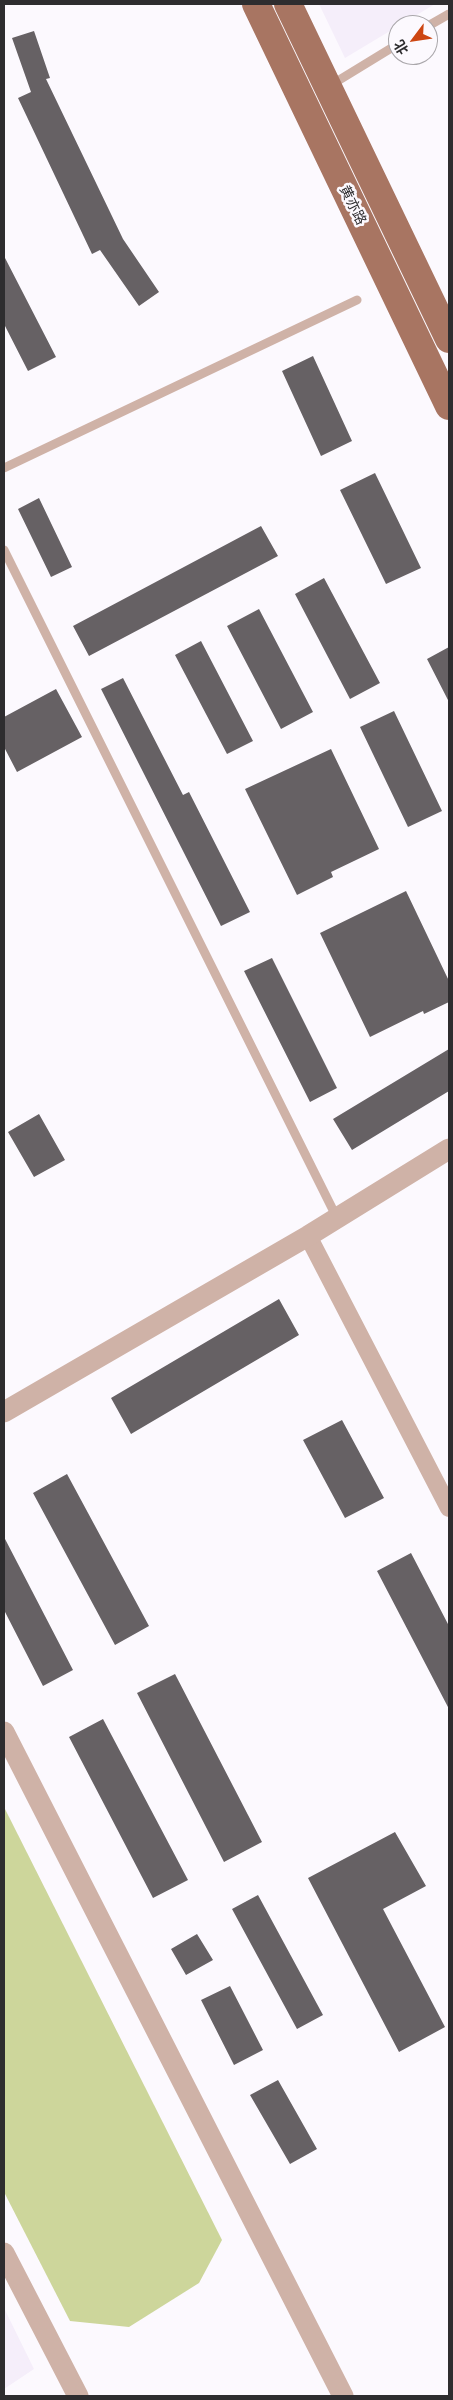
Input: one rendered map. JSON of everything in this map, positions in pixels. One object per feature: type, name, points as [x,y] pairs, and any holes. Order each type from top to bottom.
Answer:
[{"type":"main road","name":"黄亦路","points":[[256,4],[315,94],[449,340]]},
{"type":"main road","name":"黄亦路","points":[[288,4],[315,94],[449,406]]},
{"type":"street","points":[[4,1412],[308,1236],[449,1149]]},
{"type":"street","points":[[308,1236],[449,1508]]},
{"type":"street","points":[[4,1732],[343,2396]]},
{"type":"street","points":[[4,2253],[78,2396]]},
{"type":"lane","points":[[438,20],[449,14]]},
{"type":"lane","points":[[315,94],[388,50]]},
{"type":"lane","points":[[4,468],[357,300]]},
{"type":"lane","points":[[4,550],[337,1218]]},
{"type":"shaded area","points":[[319,4],[435,4],[417,15],[388,15],[388,32],[345,58]]},
{"type":"shaded area","points":[[4,2308],[34,2369],[4,2389]]},
{"type":"green space","points":[[4,1807],[222,2240],[199,2283],[129,2327],[70,2321],[4,2192]]},
{"type":"building","points":[[34,31],[50,78],[46,79],[123,239],[159,292],[139,306],[100,250],[92,254],[18,98],[31,92],[12,38]]},
{"type":"building","points":[[4,256],[56,357],[28,371],[4,324]]},
{"type":"building","points":[[313,356],[352,441],[321,456],[282,371]]},
{"type":"building","points":[[375,473],[421,568],[386,584],[340,490]]},
{"type":"building","points":[[39,498],[72,567],[51,577],[18,509]]},
{"type":"building","points":[[261,526],[278,556],[89,656],[73,626]]},
{"type":"building","points":[[324,578],[380,683],[350,699],[295,594]]},
{"type":"building","points":[[259,609],[313,712],[281,729],[227,626]]},
{"type":"building","points":[[201,641],[253,741],[227,754],[175,655]]},
{"type":"building","points":[[449,647],[449,702],[427,659]]},
{"type":"building","points":[[123,678],[183,795],[189,792],[250,912],[221,926],[101,689]]},
{"type":"building","points":[[56,689],[82,737],[17,772],[4,747],[4,717]]},
{"type":"building","points":[[394,711],[442,811],[408,827],[360,727]]},
{"type":"building","points":[[331,749],[379,849],[331,872],[333,877],[297,895],[245,789]]},
{"type":"building","points":[[406,891],[449,981],[449,1002],[424,1014],[423,1011],[370,1037],[320,933]]},
{"type":"building","points":[[272,958],[337,1088],[310,1102],[244,971]]},
{"type":"building","points":[[449,1049],[449,1091],[352,1150],[333,1119]]},
{"type":"building","points":[[39,1114],[65,1160],[34,1177],[8,1132]]},
{"type":"building","points":[[279,1299],[299,1335],[131,1434],[111,1398]]},
{"type":"building","points":[[342,1420],[384,1498],[345,1518],[303,1440]]},
{"type":"building","points":[[67,1474],[149,1626],[115,1645],[33,1493]]},
{"type":"building","points":[[4,1537],[73,1670],[43,1686],[4,1610]]},
{"type":"building","points":[[411,1553],[449,1626],[449,1709],[377,1571]]},
{"type":"building","points":[[175,1674],[262,1842],[224,1862],[137,1693]]},
{"type":"building","points":[[103,1719],[188,1880],[153,1898],[69,1737]]},
{"type":"building","points":[[395,1832],[426,1886],[383,1909],[445,2027],[399,2052],[308,1878]]},
{"type":"building","points":[[258,1895],[323,2015],[297,2029],[232,1909]]},
{"type":"building","points":[[197,1934],[213,1960],[186,1975],[171,1949]]},
{"type":"building","points":[[230,1986],[263,2050],[234,2065],[201,2000]]},
{"type":"building","points":[[278,2080],[317,2149],[290,2164],[250,2095]]}]
